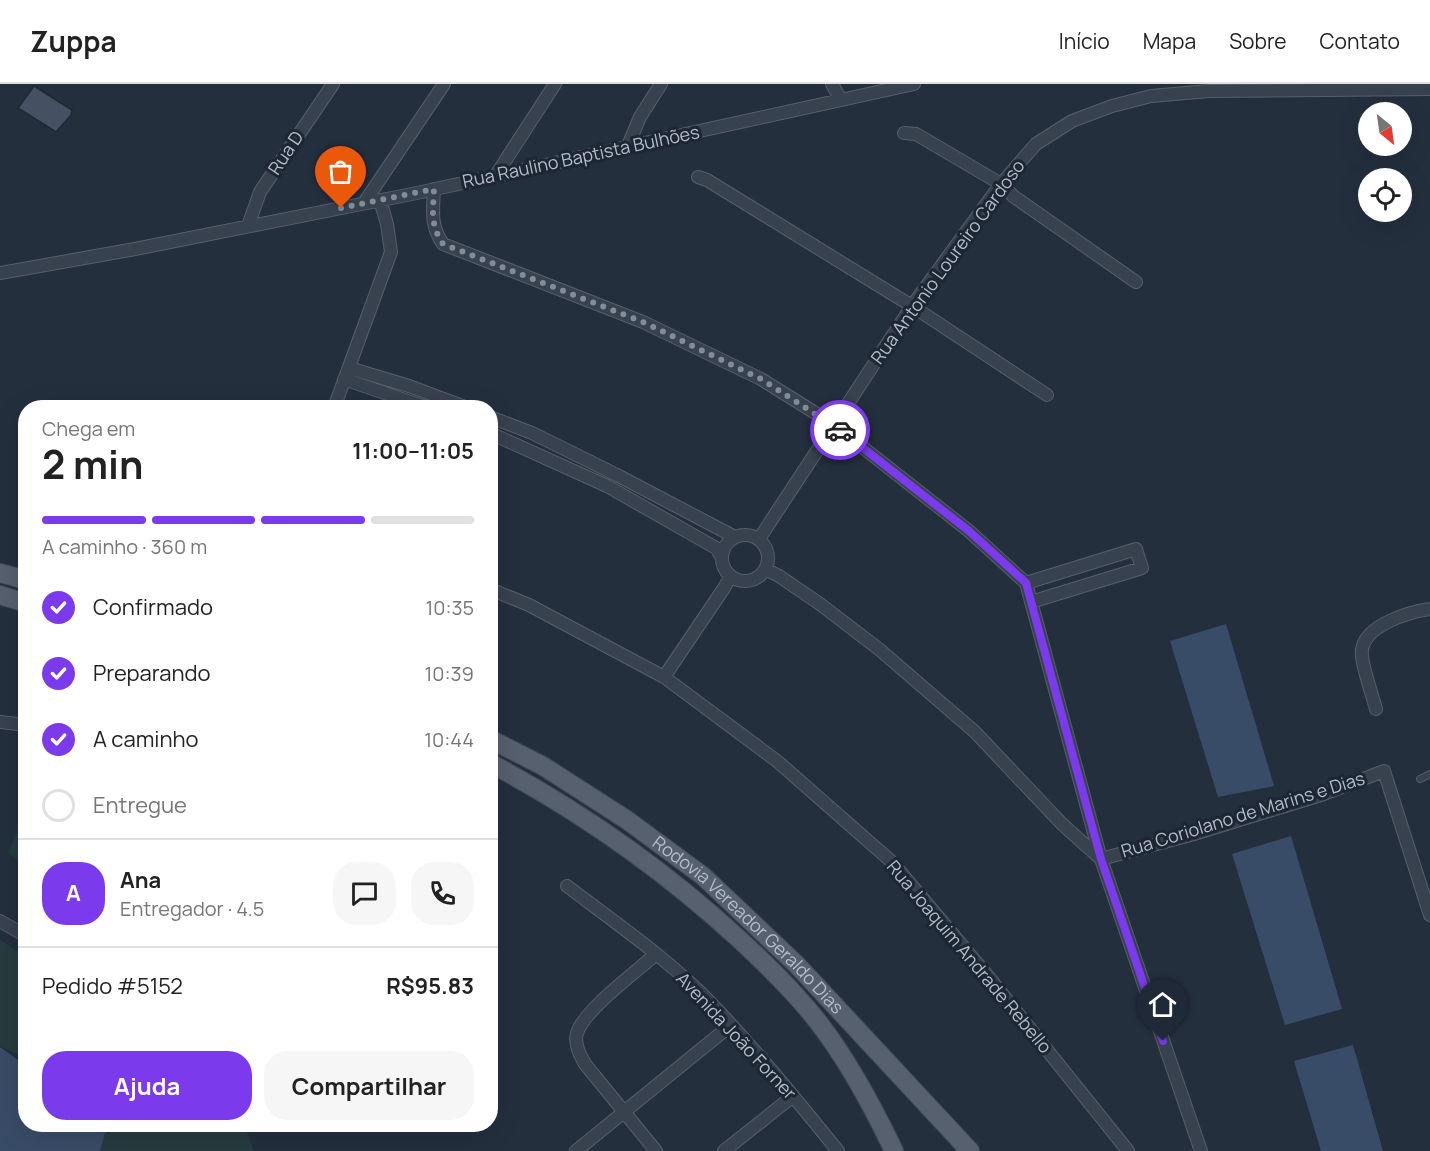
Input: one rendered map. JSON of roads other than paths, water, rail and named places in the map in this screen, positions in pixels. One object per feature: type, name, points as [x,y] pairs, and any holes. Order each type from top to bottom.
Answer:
[{"type":"main road","points":[[0,573],[18,578]]},
{"type":"main road","points":[[0,595],[18,601]]},
{"type":"main road","name":"Rodovia Vereador Geraldo Dias","points":[[498,743],[543,766],[627,820],[703,876],[797,965],[970,1151]]},
{"type":"main road","name":"Rodovia Vereador Geraldo Dias","points":[[498,767],[533,786],[600,829],[677,886],[770,968],[798,998],[833,1042],[856,1078],[894,1151]]},
{"type":"street","name":"Rua D","points":[[248,226],[260,192],[333,84]]},
{"type":"street","points":[[364,203],[444,84]]},
{"type":"street","points":[[496,175],[555,84]]},
{"type":"street","points":[[627,148],[640,117],[661,84]]},
{"type":"street","points":[[832,84],[841,100]]},
{"type":"street","name":"Rua Raulino Baptista Bulhões","points":[[0,273],[135,249],[434,189],[914,84]]},
{"type":"street","name":"Rua Antonio Loureiro Cardoso","points":[[759,539],[912,306],[1001,184],[1036,144],[1072,121],[1112,106],[1151,96],[1209,91],[1430,89]]},
{"type":"street","points":[[904,133],[916,134],[1001,184],[1012,196],[1136,282]]},
{"type":"street","points":[[698,177],[707,180],[912,306],[1047,395]]},
{"type":"street","points":[[434,189],[435,232],[443,244],[643,322],[761,379],[834,424],[969,531],[1026,583],[1101,859],[1201,1151]]},
{"type":"street","points":[[337,400],[391,252],[387,224],[380,200]]},
{"type":"street","points":[[346,373],[409,400]]},
{"type":"street","points":[[346,373],[409,386],[447,400]]},
{"type":"street","points":[[498,420],[532,433],[605,468],[735,537]]},
{"type":"street","points":[[498,437],[607,486],[716,548],[722,558]]},
{"type":"street","points":[[748,535],[759,539],[764,544],[768,556],[765,569],[761,574],[749,580],[731,576],[723,565],[725,546],[735,537],[748,535]]},
{"type":"street","points":[[1026,583],[1137,549],[1142,568],[1031,602]]},
{"type":"street","points":[[765,569],[820,604],[880,650],[975,732],[1062,824],[1101,859]]},
{"type":"street","points":[[664,677],[731,576]]},
{"type":"street","name":"Rua Joaquim Andrade Rebello","points":[[498,592],[529,605],[664,677],[777,762],[892,861],[1128,1151]]},
{"type":"street","points":[[1376,709],[1361,652],[1364,642],[1389,621],[1411,612],[1430,609]]},
{"type":"street","points":[[0,722],[18,724]]},
{"type":"street","name":"Rua Coriolano de Marins e Dias","points":[[1101,859],[1194,834],[1321,795],[1384,771],[1430,915]]},
{"type":"street","name":"Avenida João Forner","points":[[567,886],[656,954],[699,991],[793,1096],[838,1151]]},
{"type":"street","points":[[0,921],[18,931]]},
{"type":"street","points":[[656,954],[584,1019],[576,1035],[578,1050],[585,1064],[656,1151]]},
{"type":"street","points":[[576,1151],[731,1025]]},
{"type":"street","points":[[724,1151],[793,1096]]},
{"type":"lane","points":[[1420,779],[1430,774]]},
{"type":"water","points":[[1226,624],[1274,786],[1218,797],[1170,641]]},
{"type":"water","points":[[1291,836],[1342,1009],[1285,1025],[1232,854]]},
{"type":"water","points":[[1353,1045],[1383,1151],[1321,1151],[1294,1061]]},
{"type":"water","points":[[0,1047],[18,1060],[18,1132],[105,1132],[100,1151],[0,1151]]}]
